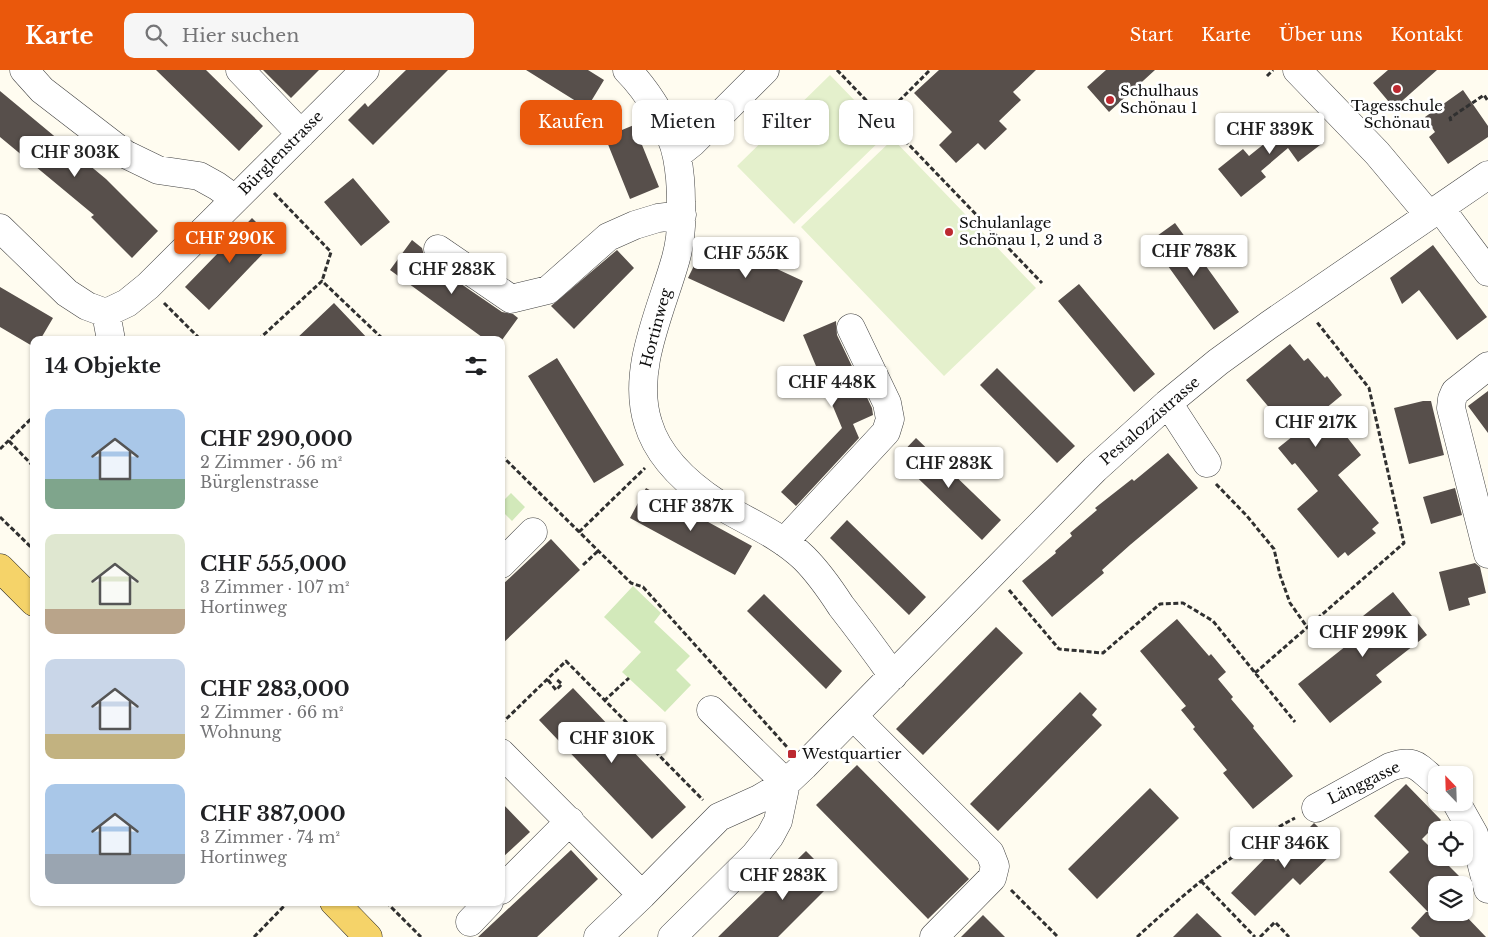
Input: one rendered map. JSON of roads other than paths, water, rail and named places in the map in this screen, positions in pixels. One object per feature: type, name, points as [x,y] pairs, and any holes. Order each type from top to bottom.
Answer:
[{"type":"main road","points":[[0,568],[30,598]]},
{"type":"main road","points":[[338,906],[368,937]]},
{"type":"street","points":[[24,70],[42,90],[125,154],[158,170],[199,176],[217,186],[234,199]]},
{"type":"street","points":[[240,70],[301,134]]},
{"type":"street","name":"Bürglenstrasse","points":[[106,313],[127,303],[148,286],[365,70]]},
{"type":"street","name":"Hortinweg","points":[[627,70],[653,103],[665,124],[677,155],[680,180],[682,215],[677,257],[651,336],[643,376],[643,401],[648,423],[657,445],[673,466],[694,486],[718,504],[784,542],[804,559],[822,579],[893,676]]},
{"type":"street","points":[[677,155],[692,143],[765,70]]},
{"type":"street","points":[[1297,70],[1435,211],[1488,272]]},
{"type":"street","name":"Pestalozzistrasse","points":[[598,937],[719,817],[759,800],[795,775],[1095,469],[1168,403],[1218,362],[1488,175]]},
{"type":"street","points":[[438,249],[511,299],[548,290],[608,237],[635,225],[658,218],[682,215]]},
{"type":"street","points":[[0,228],[66,293],[87,306],[106,313],[110,336]]},
{"type":"street","points":[[784,542],[886,432],[888,426],[890,419],[887,404],[851,328]]},
{"type":"street","points":[[1488,366],[1455,392],[1451,408],[1488,554]]},
{"type":"street","points":[[1168,403],[1207,463]]},
{"type":"street","points":[[505,560],[533,532]]},
{"type":"street","points":[[672,937],[755,855],[770,836],[778,821],[795,775],[711,710]]},
{"type":"street","points":[[852,716],[990,853],[995,866],[992,878],[934,937]]},
{"type":"street","points":[[505,757],[642,895]]},
{"type":"street","name":"Länggasse","points":[[1316,808],[1402,762],[1414,764],[1428,775]]},
{"type":"street","points":[[1461,811],[1474,834],[1488,889]]},
{"type":"street","points":[[719,817],[734,815],[741,817],[753,826],[758,840],[755,855]]},
{"type":"street","points":[[505,886],[570,821]]},
{"type":"street","points":[[470,922],[485,906]]},
{"type":"place","name":"Tagesschule Schönau","points":[[1397,89]]},
{"type":"place","name":"Schulhaus Schönau 1","points":[[1110,100]]},
{"type":"place","name":"Schulanlage Schönau 1, 2 und 3","points":[[949,232]]},
{"type":"place","name":"Westquartier","points":[[792,754]]}]
